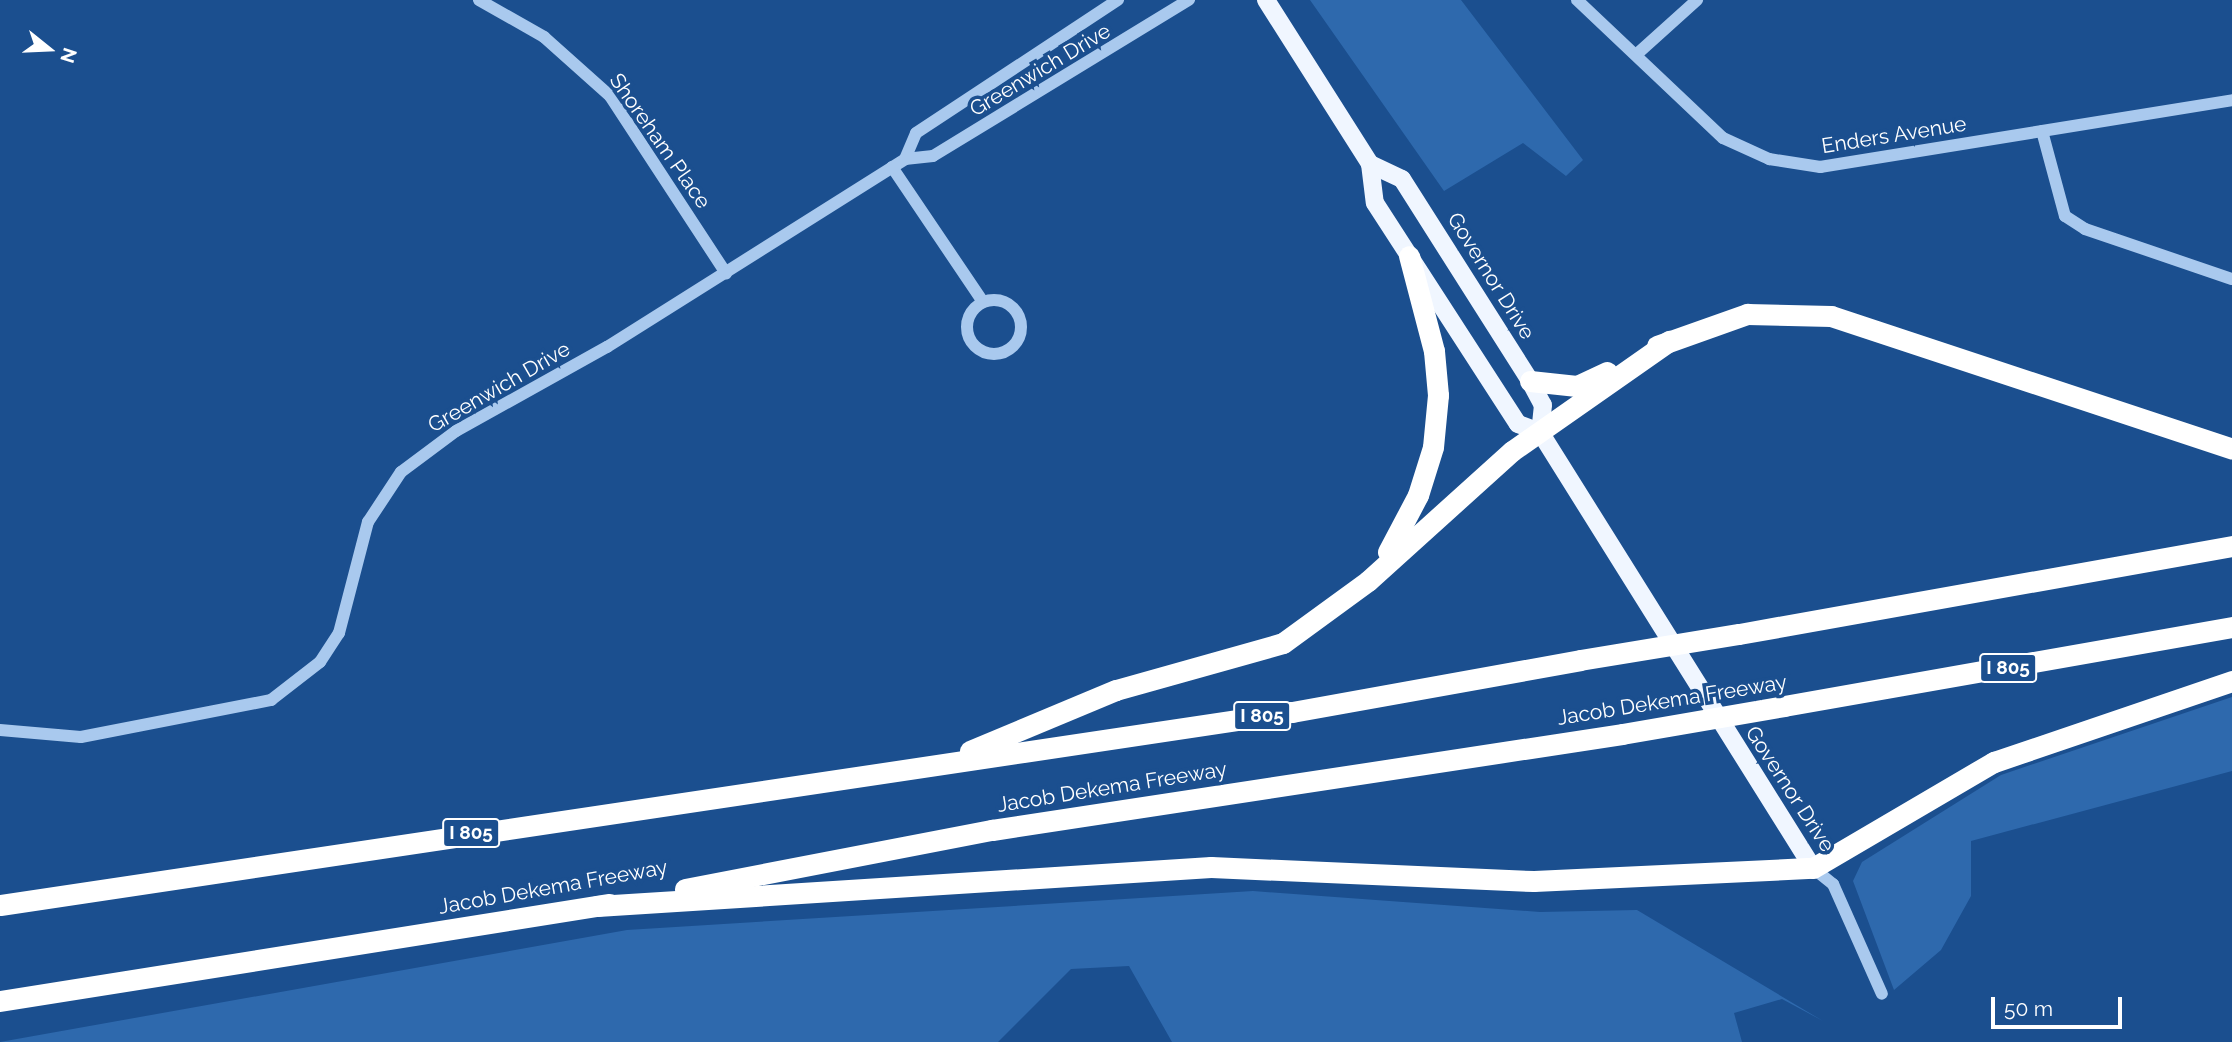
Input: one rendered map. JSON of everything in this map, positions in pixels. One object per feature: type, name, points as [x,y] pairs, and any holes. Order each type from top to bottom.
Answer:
[{"type":"highway","points":[[1368,581],[1400,536],[1433,447],[1434,351],[1409,256]]},
{"type":"highway","points":[[1530,381],[1577,386],[1669,341],[1747,314],[1831,316],[2232,449]]},
{"type":"highway","points":[[943,763],[1116,690],[1283,643],[1368,581],[1540,432],[1669,341]]},
{"type":"highway","name":"I 805","points":[[0,905],[1292,712],[2232,546]]},
{"type":"highway","name":"Jacob Dekema Freeway","points":[[0,1001],[597,906],[992,830],[1622,734],[2232,627]]},
{"type":"highway","points":[[597,906],[1210,867],[1534,881],[1813,868],[1994,762],[2232,681]]},
{"type":"main road","name":"Governor Drive","points":[[1266,0],[1370,164],[1375,203],[1518,424],[1540,432],[1813,868]]},
{"type":"main road","name":"Governor Drive","points":[[1370,164],[1402,179],[1530,381],[1543,405],[1540,432]]},
{"type":"street","name":"Shoreham Place","points":[[479,0],[544,37],[610,96],[726,273]]},
{"type":"street","name":"Greenwich Drive","points":[[905,159],[916,133],[1118,0]]},
{"type":"street","name":"Greenwich Drive","points":[[0,730],[82,737],[239,711],[279,694],[320,662],[339,633],[368,523],[401,472],[456,431],[726,273],[905,159],[933,156],[1189,0]]},
{"type":"street","name":"Enders Avenue","points":[[1577,0],[1723,138],[1769,159],[1820,167],[2232,100]]},
{"type":"street","points":[[1637,54],[1697,0]]},
{"type":"street","points":[[2042,131],[2064,216],[2085,229],[2232,279]]},
{"type":"street","points":[[892,167],[983,302]]},
{"type":"street","points":[[983,302],[1009,304],[1020,317],[1020,335],[1001,353],[976,347],[967,332],[970,314],[983,302]]},
{"type":"street","name":"Governor Drive","points":[[1813,868],[1833,884],[1882,994]]},
{"type":"shaded area","points":[[1310,0],[1461,0],[1583,160],[1566,176],[1523,143],[1444,191]]},
{"type":"shaded area","points":[[2232,697],[2232,771],[1971,841],[1971,896],[1941,950],[1894,990],[1853,881],[1862,862],[2001,775]]},
{"type":"shaded area","points":[[1253,891],[1540,912],[1637,910],[1823,1021],[1782,999],[1734,1013],[1742,1042],[1172,1042],[1129,966],[1071,969],[998,1042],[0,1042],[627,930]]}]
